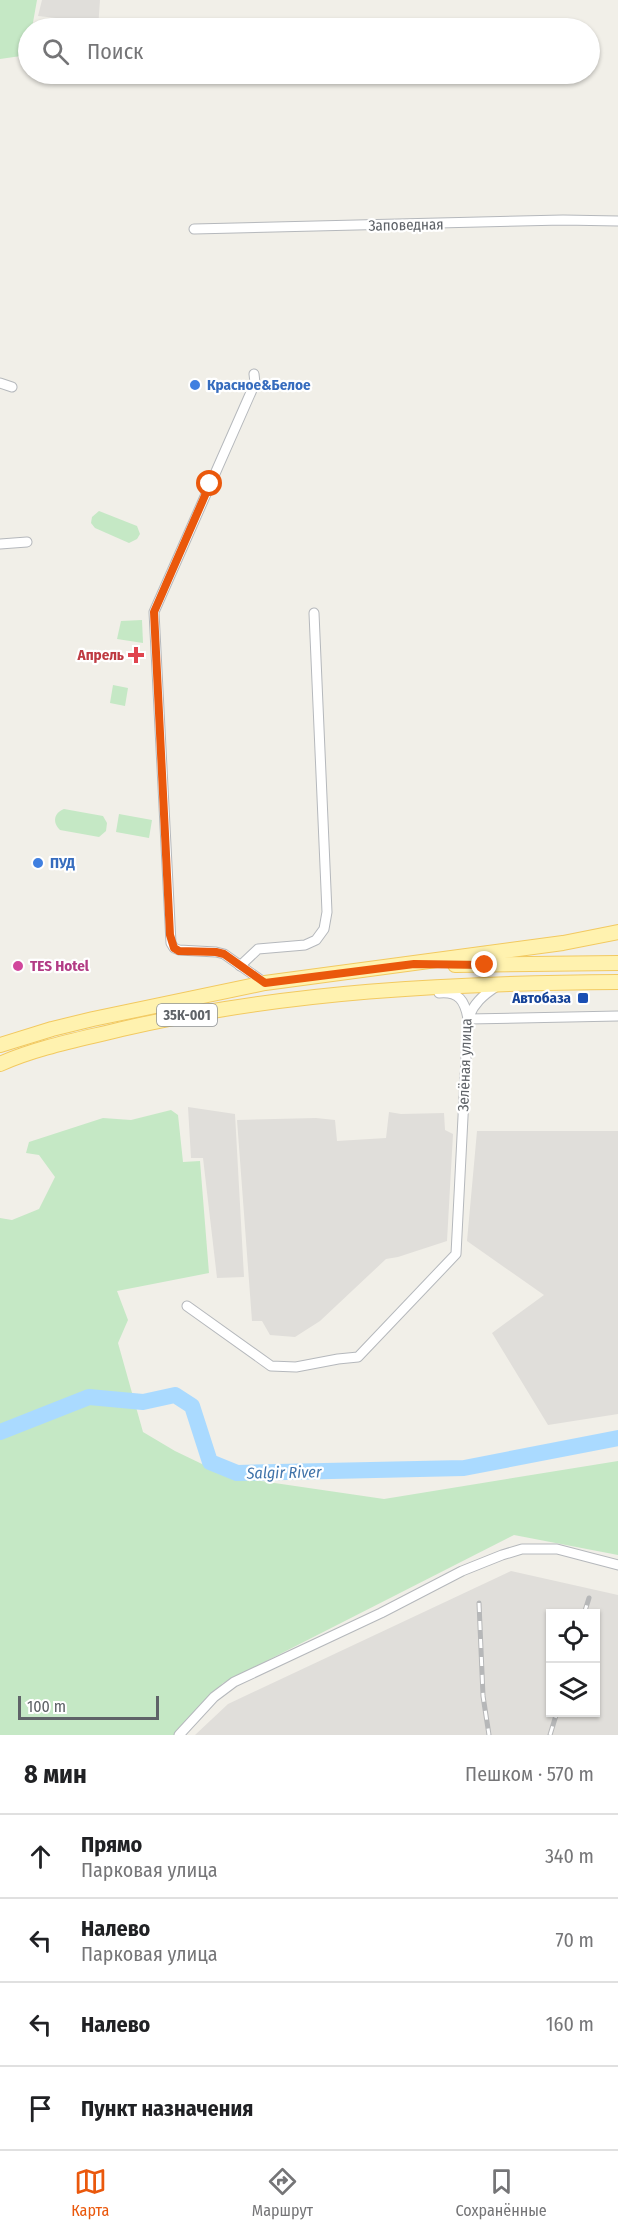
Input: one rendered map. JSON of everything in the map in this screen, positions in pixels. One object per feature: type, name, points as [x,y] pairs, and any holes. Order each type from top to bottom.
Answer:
[{"type":"main road","points":[[414,964],[563,944],[618,932]]},
{"type":"main road","name":"35К-001","points":[[0,1045],[93,1019],[265,983],[414,964],[618,963]]},
{"type":"main road","name":"35К-001","points":[[0,1064],[57,1045],[168,1018],[270,1002],[379,989],[502,983],[618,982]]},
{"type":"street","name":"Заповедная","points":[[194,229],[563,220],[618,221]]},
{"type":"street","points":[[254,374],[255,382],[154,612],[171,943],[179,951],[224,954],[265,983]]},
{"type":"street","points":[[0,383],[12,387]]},
{"type":"street","points":[[0,544],[27,542]]},
{"type":"street","points":[[240,966],[258,949],[305,945],[316,940],[324,929],[327,912],[314,613]]},
{"type":"street","points":[[467,1015],[479,1000],[502,983]]},
{"type":"street","name":"Зелёная улица","points":[[187,1306],[271,1366],[296,1367],[358,1357],[456,1254],[467,1015],[465,1002],[456,994],[445,992],[322,1001],[270,1002]]},
{"type":"street","points":[[467,1015],[618,1016]]},
{"type":"street","points":[[179,1735],[214,1697],[234,1682],[462,1571],[502,1555],[522,1549],[557,1549],[618,1565]]},
{"type":"shaded area","points":[[42,0],[100,0],[99,18],[38,16]]},
{"type":"shaded area","points":[[188,1107],[235,1114],[244,1277],[217,1278],[203,1158],[191,1158]]},
{"type":"shaded area","points":[[389,1112],[444,1113],[445,1130],[453,1134],[447,1241],[386,1259],[320,1321],[295,1337],[270,1335],[262,1321],[252,1321],[237,1120],[316,1118],[335,1120],[337,1141],[386,1138]]},
{"type":"shaded area","points":[[477,1131],[618,1131],[618,1414],[548,1425],[492,1333],[544,1295],[467,1241]]},
{"type":"shaded area","points":[[511,1571],[618,1595],[618,1735],[195,1735],[228,1704]]},
{"type":"green space","points":[[0,0],[37,0],[34,18],[18,18],[18,56],[0,59]]},
{"type":"green space","points":[[99,511],[137,526],[140,534],[137,539],[129,543],[95,528],[91,523],[92,517]]},
{"type":"green space","points":[[142,620],[143,643],[117,639],[121,621]]},
{"type":"green space","points":[[113,685],[128,688],[125,706],[110,703]]},
{"type":"green space","points":[[64,809],[103,816],[107,823],[106,831],[99,837],[60,830],[55,818]]},
{"type":"green space","points":[[119,814],[152,820],[149,838],[116,832]]},
{"type":"green space","points":[[171,1110],[178,1115],[183,1162],[200,1161],[209,1273],[117,1291],[128,1320],[118,1343],[143,1432],[175,1451],[227,1476],[384,1499],[618,1461],[618,1555],[514,1535],[223,1683],[175,1735],[0,1735],[0,1218],[12,1220],[39,1209],[55,1177],[39,1155],[26,1153],[29,1142],[103,1118],[131,1120]]},
{"type":"waterway","name":"Salgir River","points":[[0,1432],[89,1397],[143,1402],[175,1395],[192,1406],[210,1462],[237,1473],[464,1468],[618,1438]]},
{"type":"railway","points":[[586,1609],[589,1598]]},
{"type":"railway","points":[[479,1603],[483,1696],[489,1735]]},
{"type":"railway","points":[[550,1735],[555,1717]]},
{"type":"place","name":"Красное&Белое","points":[[195,385]]},
{"type":"place","name":"Апрель","points":[[136,655]]},
{"type":"place","name":"ПУД","points":[[38,863]]},
{"type":"place","name":"TES Hotel","points":[[18,966]]},
{"type":"place","name":"Автобаза","points":[[583,998]]},
{"type":"route","points":[[210,484],[154,612],[171,943],[179,951],[224,954],[265,983],[414,964],[485,965]]}]
